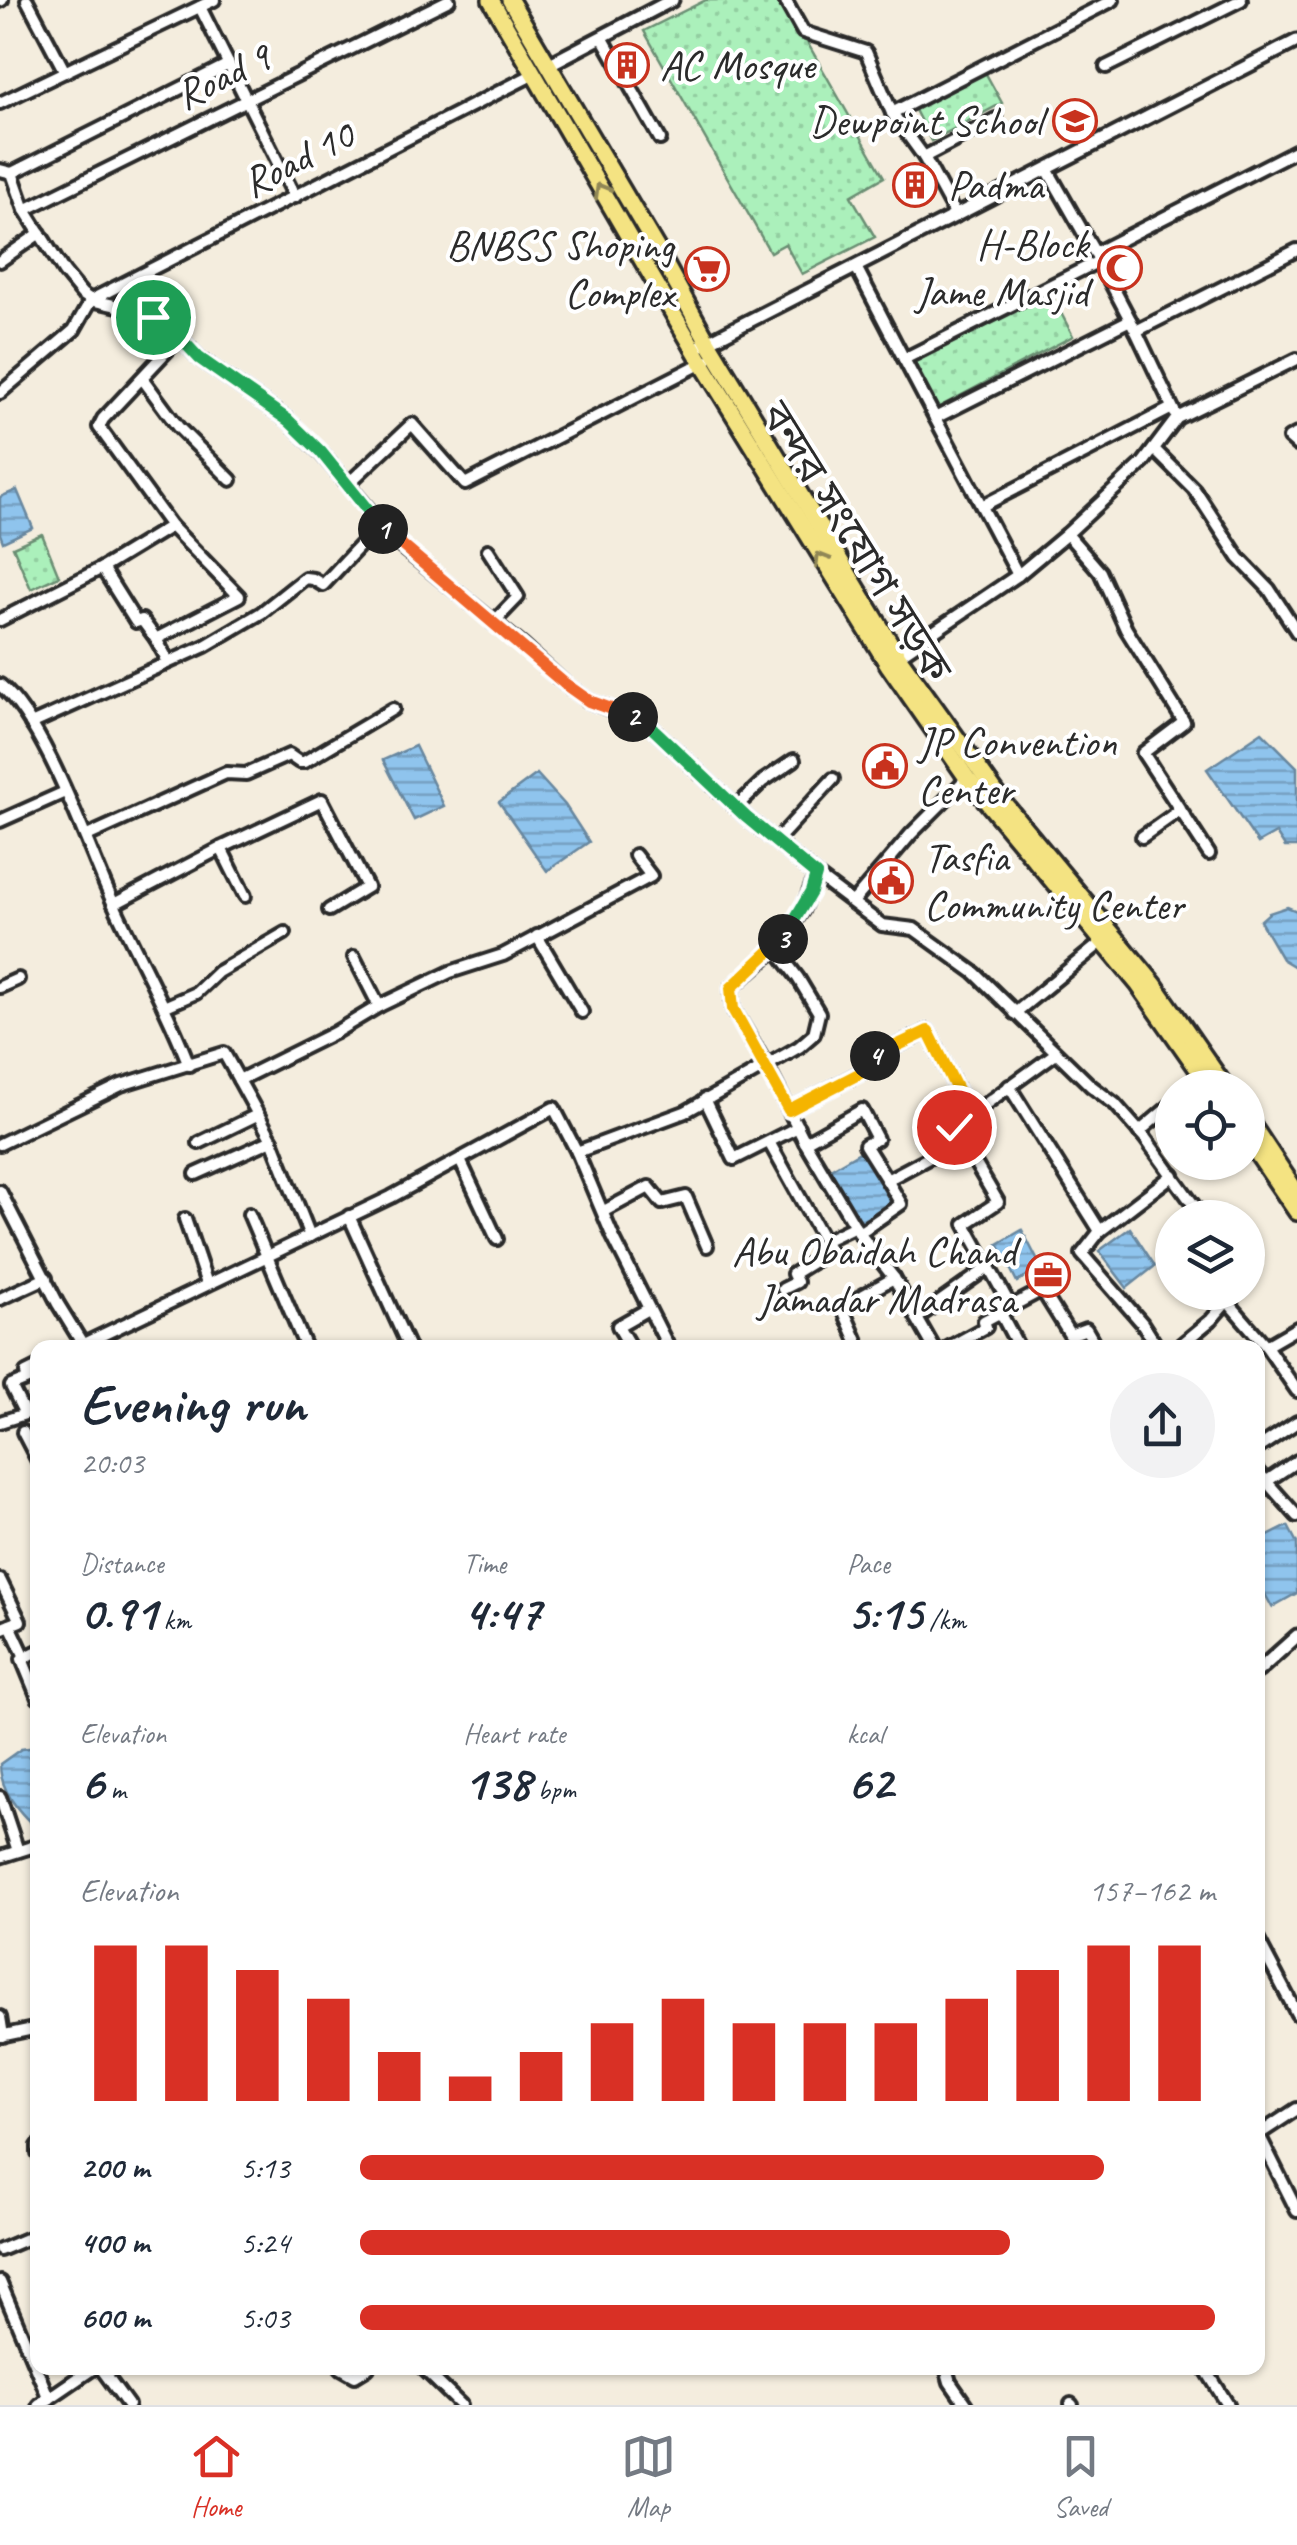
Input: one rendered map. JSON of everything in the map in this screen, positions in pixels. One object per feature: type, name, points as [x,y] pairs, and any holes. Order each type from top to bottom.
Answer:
[{"type":"highway","name":"বন্দর সংযোগ সড়ক","points":[[491,0],[656,247],[705,352],[836,584],[968,778],[1159,1011],[1195,1070]]},
{"type":"highway","name":"বন্দর সংযোগ সড়ক","points":[[510,0],[541,70]]},
{"type":"highway","name":"বন্দর সংযোগ সড়ক","points":[[705,352],[898,656],[1002,802],[1154,984],[1214,1070]]},
{"type":"highway","points":[[1265,1145],[1297,1193]]},
{"type":"highway","points":[[1265,1165],[1297,1212]]},
{"type":"street","points":[[27,0],[64,72]]},
{"type":"street","points":[[0,102],[214,0]]},
{"type":"street","name":"Road 9","points":[[26,210],[449,0]]},
{"type":"street","points":[[541,70],[672,0]]},
{"type":"street","points":[[785,0],[803,32],[866,52],[892,113],[924,156],[956,216]]},
{"type":"street","points":[[892,113],[1113,0]]},
{"type":"street","points":[[1207,0],[1214,13]]},
{"type":"street","points":[[1106,68],[1240,0]]},
{"type":"street","points":[[200,7],[294,197]]},
{"type":"street","points":[[602,36],[660,139]]},
{"type":"street","points":[[348,484],[412,424],[466,484],[856,267],[1297,41]]},
{"type":"street","points":[[229,64],[6,172],[64,272],[91,300],[136,310],[172,329],[199,358],[288,420],[380,525],[589,701],[648,724],[816,875],[882,925],[914,929],[975,972],[1056,1053],[1115,1104],[1155,1152]]},
{"type":"street","name":"Road 10","points":[[91,300],[541,70]]},
{"type":"street","points":[[924,156],[996,119]]},
{"type":"street","points":[[904,359],[1297,150]]},
{"type":"street","points":[[1047,169],[1136,331],[1175,413]]},
{"type":"street","points":[[0,261],[40,234]]},
{"type":"street","points":[[1136,331],[1297,250]]},
{"type":"street","points":[[856,267],[1018,575]]},
{"type":"street","points":[[0,393],[74,330],[91,300]]},
{"type":"street","points":[[935,418],[1130,320]]},
{"type":"street","points":[[156,640],[238,596],[171,526],[100,432],[103,419],[179,338]]},
{"type":"street","points":[[982,506],[1297,358]]},
{"type":"street","points":[[142,378],[178,428],[230,480]]},
{"type":"street","points":[[898,656],[1018,575],[1067,534],[1154,449],[1175,413]]},
{"type":"street","points":[[1154,449],[1194,489],[1220,532],[1269,589],[1297,632]]},
{"type":"street","points":[[30,724],[114,689],[120,682],[232,631],[289,594],[305,578],[323,585],[380,525]]},
{"type":"street","points":[[0,620],[102,568],[171,526]]},
{"type":"street","points":[[1067,534],[1100,572],[1126,629],[1184,722],[1143,752],[1209,854]]},
{"type":"street","points":[[488,550],[518,597],[493,624]]},
{"type":"street","points":[[102,568],[136,622],[142,620],[168,661]]},
{"type":"street","points":[[0,686],[14,696],[87,836],[114,904],[166,1006],[189,1065]]},
{"type":"street","points":[[87,836],[222,774],[246,774],[289,755],[304,762],[393,709]]},
{"type":"street","points":[[736,806],[794,760]]},
{"type":"street","points":[[776,841],[833,778]]},
{"type":"street","points":[[854,902],[911,834],[968,778]]},
{"type":"street","points":[[0,821],[65,792]]},
{"type":"street","points":[[114,904],[322,800],[366,887],[328,910]]},
{"type":"street","points":[[1142,837],[1180,810]]},
{"type":"street","points":[[221,848],[245,896]]},
{"type":"street","points":[[239,1080],[450,972],[504,954],[651,876],[635,855]]},
{"type":"street","points":[[816,875],[802,910],[776,949],[731,988],[733,1009],[805,1142],[929,1340]]},
{"type":"street","points":[[166,1006],[196,992],[218,972],[285,933]]},
{"type":"street","points":[[537,936],[582,1012]]},
{"type":"street","points":[[1015,1012],[1103,941]]},
{"type":"street","points":[[577,1152],[685,1112],[799,1047],[814,1034],[820,1013],[776,949]]},
{"type":"street","points":[[354,957],[379,1006]]},
{"type":"street","points":[[0,987],[18,980]]},
{"type":"street","points":[[789,1110],[874,1066],[871,1058],[928,1031],[970,1116]]},
{"type":"street","points":[[1016,1340],[989,1267],[965,1224],[998,1202],[954,1127],[1056,1053]]},
{"type":"street","points":[[0,1144],[120,1085],[224,1054],[272,1140],[310,1236]]},
{"type":"street","points":[[1009,1086],[1100,1231]]},
{"type":"street","points":[[705,1099],[734,1159],[798,1127]]},
{"type":"street","points":[[93,1340],[310,1236],[554,1108],[661,1340]]},
{"type":"street","points":[[805,1142],[862,1110],[877,1139],[866,1146],[901,1204],[857,1229],[824,1240]]},
{"type":"street","points":[[199,1143],[257,1115]]},
{"type":"street","points":[[1139,1132],[1155,1118]]},
{"type":"street","points":[[196,1174],[272,1140]]},
{"type":"street","points":[[887,1180],[962,1140]]},
{"type":"street","points":[[768,1142],[830,1251],[793,1274],[797,1282],[784,1289]]},
{"type":"street","points":[[460,1160],[498,1238]]},
{"type":"street","points":[[1153,1340],[1082,1254],[1100,1231],[1166,1180]]},
{"type":"street","points":[[604,1211],[649,1187],[662,1203],[686,1196],[708,1246]]},
{"type":"street","points":[[0,1191],[3,1205],[78,1340]]},
{"type":"street","points":[[249,1214],[302,1340]]},
{"type":"street","points":[[349,1216],[405,1340]]},
{"type":"street","points":[[185,1219],[207,1284]]},
{"type":"street","points":[[917,1318],[989,1267]]},
{"type":"street","points":[[0,1299],[46,1278]]},
{"type":"street","points":[[856,1340],[842,1307],[894,1278]]},
{"type":"street","points":[[962,1340],[986,1327],[984,1321],[1042,1290],[1070,1335],[1086,1329],[1092,1340]]},
{"type":"street","points":[[626,1340],[618,1326],[648,1309]]},
{"type":"street","points":[[1186,1340],[1220,1310]]},
{"type":"street","points":[[1240,1310],[1262,1340]]},
{"type":"street","points":[[1297,1328],[1266,1346],[1297,1391]]},
{"type":"street","points":[[0,1422],[25,1414],[12,1386],[28,1379],[26,1373],[30,1371]]},
{"type":"street","points":[[1265,1443],[1297,1422]]},
{"type":"street","points":[[23,1432],[30,1446]]},
{"type":"street","points":[[1265,1476],[1297,1461]]},
{"type":"street","points":[[1265,1480],[1297,1516]]},
{"type":"street","points":[[0,1580],[20,1621],[5,1627],[25,1657]]},
{"type":"street","points":[[1265,1665],[1297,1636]]},
{"type":"street","points":[[30,1655],[22,1658],[30,1678]]},
{"type":"street","points":[[0,1798],[18,1851]]},
{"type":"street","points":[[0,1857],[30,1847]]},
{"type":"street","points":[[1265,1953],[1297,2014]]},
{"type":"street","points":[[0,2017],[2,2036],[30,2030]]},
{"type":"street","points":[[1265,2130],[1297,2109]]},
{"type":"street","points":[[1265,2148],[1297,2211]]},
{"type":"street","points":[[0,2250],[30,2237]]},
{"type":"street","points":[[0,2282],[30,2364]]},
{"type":"street","points":[[34,2375],[44,2402],[83,2375]]},
{"type":"street","points":[[106,2375],[128,2405]]},
{"type":"street","points":[[430,2375],[461,2405]]},
{"type":"street","points":[[948,2375],[966,2405]]},
{"type":"street","points":[[1209,2375],[1228,2405]]},
{"type":"green space","points":[[706,0],[783,0],[884,177],[851,196],[875,237],[802,274],[785,244],[770,252],[644,31]]},
{"type":"green space","points":[[985,72],[1002,103],[931,141],[915,110]]},
{"type":"green space","points":[[1050,292],[1073,336],[937,408],[913,363]]},
{"type":"green space","points":[[42,534],[59,576],[31,589],[13,547]]},
{"type":"water","points":[[17,490],[33,528],[3,542],[0,497]]},
{"type":"water","points":[[1262,732],[1297,767],[1297,847],[1285,847],[1276,833],[1258,843],[1207,769]]},
{"type":"water","points":[[415,746],[444,806],[414,820],[383,760]]},
{"type":"water","points":[[537,774],[565,805],[589,842],[547,871],[499,802]]},
{"type":"water","points":[[1287,907],[1297,911],[1297,968],[1282,959],[1260,921]]},
{"type":"water","points":[[865,1149],[897,1203],[861,1227],[827,1171]]},
{"type":"water","points":[[1130,1228],[1155,1266],[1127,1288],[1099,1251]]},
{"type":"water","points":[[1022,1230],[1041,1267],[1017,1282],[998,1244]]},
{"type":"water","points":[[1288,1526],[1297,1543],[1297,1593],[1272,1607],[1265,1594],[1265,1538]]},
{"type":"water","points":[[30,1748],[30,1822],[7,1792],[1,1774],[0,1764],[21,1749]]},
{"type":"place","name":"AC Mosque","points":[[627,65]]},
{"type":"place","name":"Dewpoint School","points":[[1075,121]]},
{"type":"place","name":"Padma","points":[[915,185]]},
{"type":"place","name":"H-Block Jame Masjid","points":[[1120,268]]},
{"type":"place","name":"BNBSS Shoping Complex","points":[[707,269]]},
{"type":"place","name":"JP Convention Center","points":[[885,766]]},
{"type":"place","name":"Tasfia Community Center","points":[[891,881]]},
{"type":"place","name":"Abu Obaidah Chand Jamadar Madrasa","points":[[1048,1275]]},
{"type":"route","points":[[153,317],[172,329],[199,358],[288,420],[321,452],[398,544],[522,645],[548,671],[589,701],[648,724],[684,754],[694,769],[746,817],[816,875],[802,910],[776,949],[731,988],[733,1009],[789,1110],[874,1066],[871,1058],[928,1031],[970,1116],[954,1127]]}]
